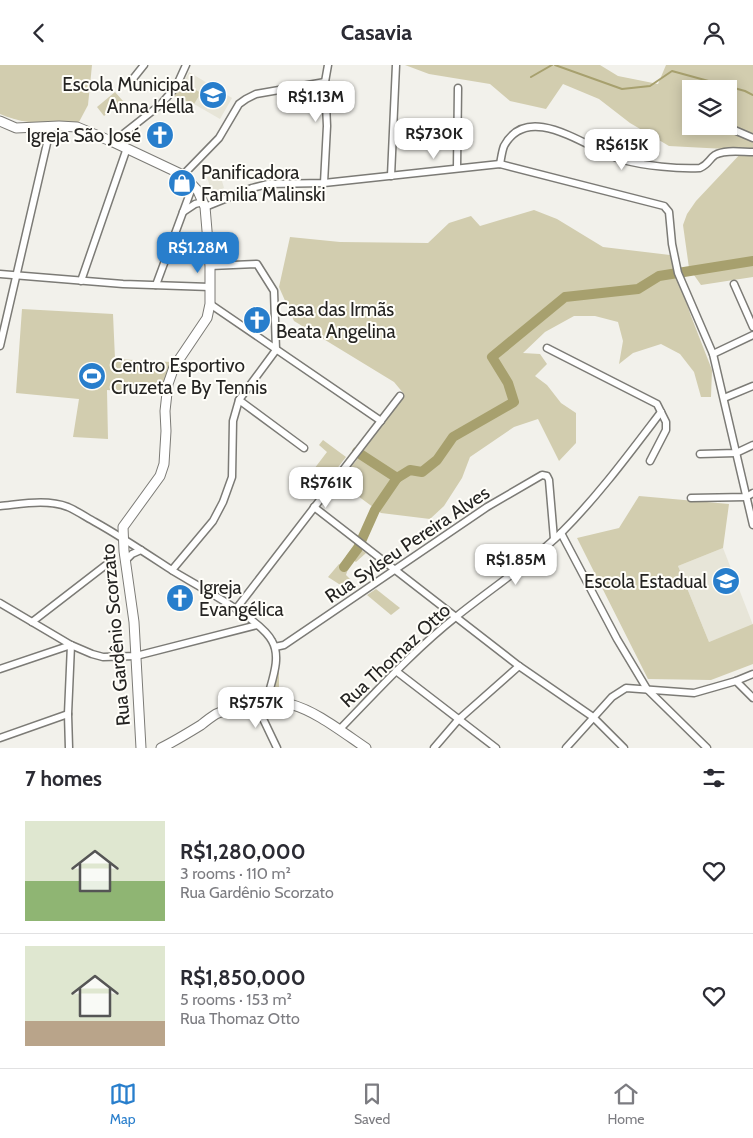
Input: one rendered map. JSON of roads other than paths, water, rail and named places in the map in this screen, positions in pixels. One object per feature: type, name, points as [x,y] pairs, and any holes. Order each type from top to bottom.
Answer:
[{"type":"street","points":[[132,81],[144,65]]},
{"type":"street","points":[[324,183],[327,127],[325,82],[328,65]]},
{"type":"street","points":[[391,176],[396,65]]},
{"type":"street","points":[[113,142],[160,105],[176,87],[184,66]]},
{"type":"street","points":[[183,175],[219,138],[239,105],[246,99],[256,94],[325,82]]},
{"type":"street","points":[[457,168],[458,88]]},
{"type":"street","name":"Rua Gardênio Scorzato","points":[[0,121],[16,128],[77,127],[183,175],[198,191],[204,205],[210,266],[210,303],[204,324],[174,367],[168,384],[164,411],[166,431],[164,464],[160,476],[123,527],[122,538],[134,622],[141,748]]},
{"type":"street","points":[[0,346],[50,126]]},
{"type":"street","points":[[500,165],[504,147],[510,137],[519,129],[534,126],[567,133],[588,145],[622,160],[643,164],[700,168],[708,164],[719,153],[753,152]]},
{"type":"street","points":[[737,131],[753,138]]},
{"type":"street","points":[[81,281],[127,148]]},
{"type":"street","points":[[182,213],[188,207],[204,205],[268,184],[324,183],[500,165],[664,206],[669,212],[672,244],[678,273],[713,353],[753,525]]},
{"type":"street","points":[[156,285],[193,185]]},
{"type":"street","points":[[172,570],[213,521],[229,489],[232,477],[233,421],[239,400],[276,349],[274,291],[257,264],[210,266]]},
{"type":"street","points":[[0,275],[210,287]]},
{"type":"street","points":[[734,284],[753,327]]},
{"type":"street","points":[[210,303],[380,421]]},
{"type":"street","points":[[713,353],[753,335]]},
{"type":"street","points":[[547,348],[657,404],[666,422],[666,430],[650,461]]},
{"type":"street","points":[[724,398],[753,386]]},
{"type":"street","points":[[236,609],[400,396]]},
{"type":"street","points":[[239,400],[304,448]]},
{"type":"street","name":"Rua Thomaz Otto","points":[[339,730],[396,671],[456,616],[518,571],[561,533],[608,480],[661,412]]},
{"type":"street","points":[[700,453],[736,453],[753,445]]},
{"type":"street","name":"Rua Sylseu Pereira Alves","points":[[275,647],[284,645],[487,507],[542,475],[547,476],[554,539]]},
{"type":"street","points":[[691,498],[746,497],[753,493]]},
{"type":"street","points":[[0,506],[52,503],[68,507],[122,538],[236,609],[257,625],[272,640],[275,647],[277,658],[267,700]]},
{"type":"street","points":[[314,507],[519,666],[593,717],[624,748]]},
{"type":"street","points":[[561,533],[617,639],[647,689],[707,748]]},
{"type":"street","points":[[126,560],[132,553],[141,550]]},
{"type":"street","points":[[32,621],[111,561]]},
{"type":"street","points":[[0,603],[71,645],[103,657],[136,656],[257,625]]},
{"type":"street","points":[[0,669],[71,645]]},
{"type":"street","points":[[69,748],[68,715],[71,645]]},
{"type":"street","points":[[434,748],[458,720],[519,666]]},
{"type":"street","points":[[396,671],[496,748]]},
{"type":"street","points":[[566,748],[612,697],[626,688],[694,693],[753,674]]},
{"type":"street","points":[[736,681],[753,698]]},
{"type":"street","points":[[161,748],[214,715],[267,700],[299,707],[314,713],[366,748]]},
{"type":"street","points":[[255,702],[277,748]]},
{"type":"street","points":[[0,738],[68,715]]},
{"type":"waterway","points":[[531,77],[552,65]]},
{"type":"waterway","points":[[555,65],[622,89],[650,86],[672,71],[745,91],[753,95]]},
{"type":"waterway","points":[[344,567],[358,548],[375,510],[397,478],[410,470],[422,472],[437,460],[453,437],[514,402],[508,383],[492,357],[565,297],[638,289],[659,276],[753,261]]},
{"type":"waterway","points":[[357,452],[397,478]]},
{"type":"place","name":"Escola Municipal Anna Hella","points":[[213,95]]},
{"type":"place","name":"Igreja São José","points":[[160,135]]},
{"type":"place","name":"Panificadora Familia Malinski","points":[[182,183]]},
{"type":"place","name":"Casa das Irmãs Beata Angelina","points":[[257,320]]},
{"type":"place","name":"Centro Esportivo Cruzeta e By Tennis","points":[[92,376]]},
{"type":"place","name":"Escola Estadual","points":[[726,581]]},
{"type":"place","name":"Igreja Evangélica","points":[[180,598]]}]
